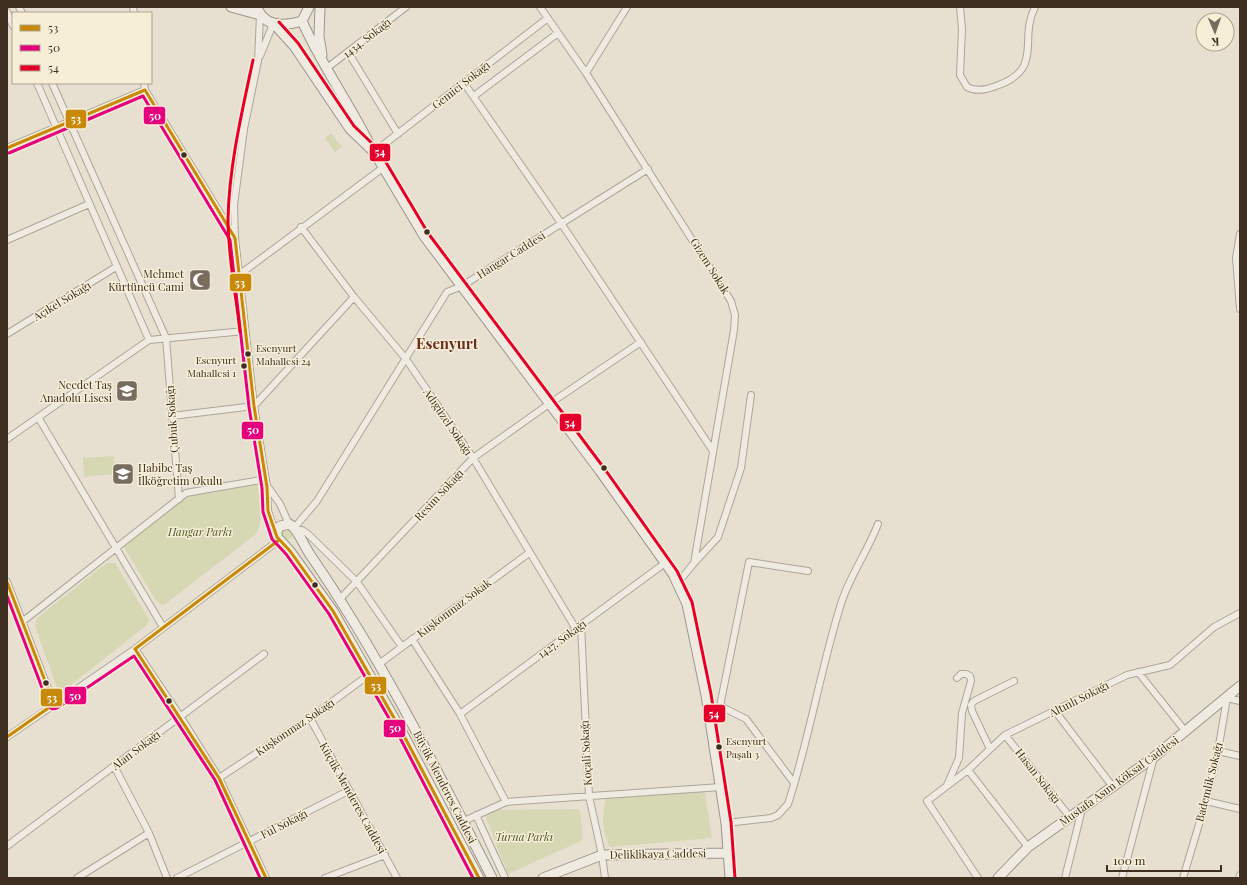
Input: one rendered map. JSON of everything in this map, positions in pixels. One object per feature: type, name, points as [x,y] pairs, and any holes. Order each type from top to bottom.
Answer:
[{"type":"street","points":[[231,7],[259,11],[274,24],[294,46],[350,129],[374,152]]},
{"type":"street","points":[[274,24],[288,25],[302,21],[309,7]]},
{"type":"street","points":[[320,7],[319,36],[322,59]]},
{"type":"street","name":"1434. Sokağı","points":[[327,68],[406,7]]},
{"type":"street","name":"Gizem Sokak","points":[[540,7],[586,73],[732,301],[735,315],[734,330],[694,563],[677,584]]},
{"type":"street","points":[[586,73],[627,7]]},
{"type":"street","points":[[960,7],[962,29],[960,75],[966,87],[977,90],[1007,82],[1018,75],[1024,68],[1027,59],[1030,21],[1035,7]]},
{"type":"street","points":[[259,11],[258,61],[244,129],[234,205],[235,238],[254,406],[267,487],[268,511],[279,539],[287,544],[293,542],[294,529],[280,504],[267,487]]},
{"type":"street","points":[[7,12],[12,24]]},
{"type":"street","name":"Gemici Sokağı","points":[[374,152],[548,18]]},
{"type":"street","points":[[302,21],[327,68],[345,96],[374,152],[424,236],[600,471],[665,563],[687,604],[709,709],[726,823],[730,878]]},
{"type":"street","points":[[258,61],[274,24]]},
{"type":"street","points":[[474,96],[558,33]]},
{"type":"street","points":[[348,52],[398,134]]},
{"type":"street","points":[[464,83],[562,223],[713,451]]},
{"type":"street","points":[[37,84],[149,340]]},
{"type":"street","points":[[52,84],[68,122],[166,338]]},
{"type":"street","points":[[144,84],[145,90],[235,238]]},
{"type":"street","points":[[7,148],[145,90]]},
{"type":"street","points":[[239,275],[301,227],[384,167]]},
{"type":"street","name":"Hangar Caddesi","points":[[294,529],[317,501],[447,292],[462,286],[648,169]]},
{"type":"street","points":[[7,240],[89,204]]},
{"type":"street","name":"Adıgüzel Sokağı","points":[[301,227],[354,297],[406,360],[473,458],[529,553],[578,627]]},
{"type":"street","points":[[1240,234],[1238,258],[1240,309]]},
{"type":"street","name":"Açıkel Sokağı","points":[[7,334],[116,267]]},
{"type":"street","points":[[172,416],[254,406],[354,297]]},
{"type":"street","points":[[7,439],[149,340],[245,331]]},
{"type":"street","name":"Çubuk Sokağı","points":[[166,338],[178,499]]},
{"type":"street","name":"Resim Sokağı","points":[[340,599],[473,458],[549,404],[641,342]]},
{"type":"street","points":[[694,563],[718,537],[741,468],[751,395]]},
{"type":"street","points":[[38,417],[163,627]]},
{"type":"street","points":[[22,622],[186,493],[266,479]]},
{"type":"street","points":[[726,823],[771,818],[778,815],[788,804],[840,605],[854,573],[869,548],[878,524]]},
{"type":"street","points":[[7,737],[135,649],[279,539],[280,526],[302,530],[308,534],[357,582],[402,647]]},
{"type":"street","name":"Büyük Menderes Caddesi","points":[[294,529],[340,599],[379,664],[464,821],[492,878]]},
{"type":"street","name":"Büyük Menderes Caddesi","points":[[279,539],[290,551],[333,611],[370,674],[480,878]]},
{"type":"street","name":"Kuşkonmaz Sokak","points":[[379,664],[529,553]]},
{"type":"street","points":[[720,706],[749,562],[808,571]]},
{"type":"street","name":"1427. Sokağı","points":[[460,714],[665,563]]},
{"type":"street","points":[[7,582],[54,704]]},
{"type":"street","name":"Altınlı Sokağı","points":[[978,878],[927,801],[968,770],[1005,735],[1127,675],[1170,665],[1214,627],[1240,613]]},
{"type":"street","name":"Koçali Sokağı","points":[[578,627],[589,796],[602,855],[605,878]]},
{"type":"street","points":[[412,639],[460,714],[506,802]]},
{"type":"street","points":[[135,649],[219,778],[266,878]]},
{"type":"street","name":"Alan Sokağı","points":[[7,846],[264,654]]},
{"type":"street","points":[[1138,672],[1186,732]]},
{"type":"street","name":"Kuşkonmaz Sokağı","points":[[219,778],[310,718],[370,674]]},
{"type":"street","points":[[946,787],[959,758],[962,713],[971,681],[970,676],[966,674],[961,674],[957,678]]},
{"type":"street","points":[[990,749],[972,711],[971,705],[974,701],[1014,681]]},
{"type":"street","name":"Mustafa Asım Köksal Caddesi","points":[[998,878],[1028,847],[1154,758],[1240,686]]},
{"type":"street","points":[[1227,698],[1240,701]]},
{"type":"street","name":"Bademlik Sokağı","points":[[1183,878],[1206,801],[1218,751],[1227,698]]},
{"type":"street","points":[[709,709],[720,706],[746,719],[794,783]]},
{"type":"street","points":[[1055,711],[1113,787]]},
{"type":"street","name":"Küçük Menderes Caddesi","points":[[310,718],[348,792],[397,878]]},
{"type":"street","name":"Hasan Sokağı","points":[[1005,735],[1070,817]]},
{"type":"street","points":[[1218,751],[1240,756]]},
{"type":"street","points":[[1122,878],[1154,758]]},
{"type":"street","points":[[114,766],[149,832],[166,878]]},
{"type":"street","points":[[968,770],[1028,847]]},
{"type":"street","points":[[464,821],[506,802],[721,787]]},
{"type":"street","name":"Ful Sokağı","points":[[177,878],[348,792]]},
{"type":"street","points":[[1206,801],[1240,809]]},
{"type":"street","points":[[1065,878],[1082,809]]},
{"type":"street","points":[[476,815],[505,878]]},
{"type":"street","points":[[77,878],[87,875],[149,832]]},
{"type":"street","name":"Deliklikaya Caddesi","points":[[543,878],[602,855],[728,853]]},
{"type":"street","points":[[325,878],[385,856]]},
{"type":"green space","points":[[331,133],[342,147],[335,152],[325,138]]},
{"type":"green space","points":[[114,456],[115,474],[84,477],[83,458]]},
{"type":"green space","name":"Hangar Parkı","points":[[257,482],[261,515],[259,528],[256,534],[164,605],[157,602],[124,547],[187,496]]},
{"type":"green space","points":[[285,529],[289,529],[291,530],[291,538],[285,539],[282,536],[282,532]]},
{"type":"green space","points":[[107,563],[115,563],[149,619],[147,625],[63,691],[57,688],[35,626],[37,618]]},
{"type":"green space","points":[[704,787],[712,838],[610,847],[605,834],[603,821],[607,794]]},
{"type":"green space","name":"Turna Parkı","points":[[578,809],[580,811],[583,840],[508,874],[486,818],[487,814],[496,810]]},
{"type":"transit line","name":"54","points":[[279,22],[298,43],[354,126],[378,149],[428,233],[604,468],[677,571],[692,602],[711,694],[731,822],[735,878]]},
{"type":"transit line","name":"54","points":[[240,332],[232,276],[228,219],[233,159],[253,60]]},
{"type":"transit line","name":"53","points":[[145,90],[235,238],[254,406],[267,487],[268,511],[277,537],[290,551],[333,611],[402,732],[479,878]]},
{"type":"transit line","name":"53","points":[[7,148],[145,90]]},
{"type":"transit line","name":"50","points":[[9,153],[143,96],[230,240],[249,407],[262,488],[263,512],[272,539],[286,554],[329,614],[398,734],[473,878]]},
{"type":"transit line","name":"53","points":[[266,878],[219,778],[135,649],[279,540]]},
{"type":"transit line","name":"53","points":[[7,582],[54,704],[7,737]]},
{"type":"transit line","name":"50","points":[[7,596],[49,706],[52,709],[57,708],[134,656],[215,780],[260,878]]},
{"type":"place","name":"Mehmet Kürtüncü Cami","points":[[200,280]]},
{"type":"place","name":"Esenyurt Mahallesi 24","points":[[248,354]]},
{"type":"place","name":"Esenyurt Mahallesi 1","points":[[244,366]]},
{"type":"place","name":"Necdet Taş Anadolu Lisesi","points":[[127,391]]},
{"type":"place","name":"Habibe Taş İlköğretim Okulu","points":[[123,474]]},
{"type":"place","name":"Esenyurt Paşalı 3","points":[[719,747]]},
{"type":"district","name":"Esenyurt","points":[[447,344]]}]
